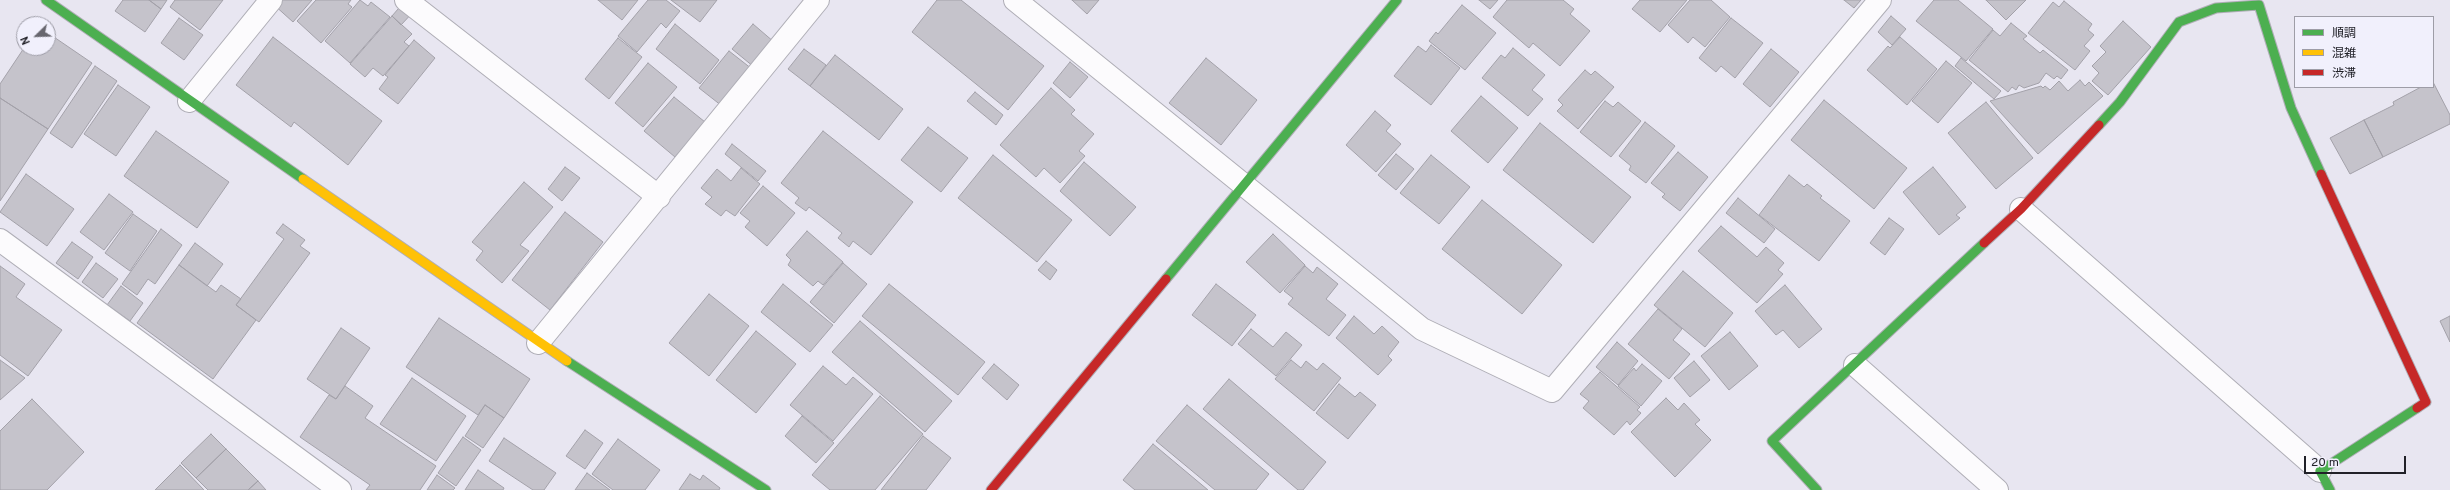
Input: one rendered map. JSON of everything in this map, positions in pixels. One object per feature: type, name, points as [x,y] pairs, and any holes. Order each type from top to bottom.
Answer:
[{"type":"street","points":[[46,0],[538,343],[766,490]]},
{"type":"street","points":[[189,101],[271,0]]},
{"type":"street","points":[[406,0],[659,197]]},
{"type":"street","points":[[538,343],[659,197],[818,0]]},
{"type":"street","points":[[1015,0],[1246,185],[1422,329],[1552,391],[1880,0]]},
{"type":"street","points":[[991,490],[1246,185],[1397,0]]},
{"type":"street","points":[[1817,490],[1772,441],[2021,209],[2120,102],[2179,22],[2216,8],[2259,5],[2291,108],[2426,402],[2320,471]]},
{"type":"street","points":[[2021,209],[2320,471],[2330,490]]},
{"type":"street","points":[[0,240],[340,490]]},
{"type":"street","points":[[1855,365],[1997,490]]},
{"type":"building","points":[[123,0],[149,0],[161,9],[145,32],[115,11]]},
{"type":"building","points":[[149,0],[167,0],[161,9]]},
{"type":"building","points":[[175,0],[223,0],[200,30],[170,7]]},
{"type":"building","points":[[277,0],[312,0],[293,22],[273,4]]},
{"type":"building","points":[[316,0],[351,0],[348,4],[352,7],[321,43],[297,21]]},
{"type":"building","points":[[360,0],[368,6],[371,2],[390,17],[350,63],[325,41]]},
{"type":"building","points":[[598,0],[638,0],[622,20]]},
{"type":"building","points":[[648,0],[666,0],[680,11],[666,28],[661,23],[637,52],[618,36]]},
{"type":"building","points":[[671,0],[717,0],[700,22]]},
{"type":"building","points":[[937,0],[961,0],[1044,66],[1008,110],[912,32]]},
{"type":"building","points":[[1072,0],[1099,0],[1087,14]]},
{"type":"building","points":[[1479,0],[1498,0],[1490,9]]},
{"type":"building","points":[[1507,0],[1563,0],[1574,9],[1570,14],[1590,31],[1560,66],[1533,43],[1529,48],[1493,17]]},
{"type":"building","points":[[1640,0],[1687,0],[1660,32],[1632,9]]},
{"type":"building","points":[[1690,0],[1711,0],[1730,17],[1705,47],[1693,37],[1688,43],[1668,25]]},
{"type":"building","points":[[1844,0],[1861,0],[1854,8]]},
{"type":"building","points":[[1934,0],[1958,0],[1993,29],[1966,61],[1916,21]]},
{"type":"building","points":[[1986,0],[2026,0],[2006,20]]},
{"type":"building","points":[[405,1],[415,10],[401,25],[392,16]]},
{"type":"building","points":[[2064,1],[2092,24],[2088,30],[2094,35],[2084,46],[2090,51],[2075,70],[2028,33],[2053,2],[2059,7]]},
{"type":"building","points":[[1462,5],[1496,33],[1465,70],[1429,41],[1436,32],[1438,34]]},
{"type":"building","points":[[392,16],[412,34],[404,42],[409,46],[383,76],[373,68],[365,77],[350,64]]},
{"type":"building","points":[[1891,16],[1906,29],[1892,45],[1878,32]]},
{"type":"building","points":[[179,18],[203,35],[184,60],[161,43]]},
{"type":"building","points":[[1731,18],[1763,43],[1735,78],[1721,66],[1716,72],[1699,58]]},
{"type":"building","points":[[2123,21],[2151,47],[2108,95],[2092,81],[2099,73],[2092,66],[2106,52],[2100,46]]},
{"type":"building","points":[[2011,23],[2027,36],[2023,39],[2040,53],[2043,50],[2068,70],[2061,79],[2057,76],[2054,79],[2046,73],[2039,83],[2024,88],[2019,85],[2016,90],[2012,87],[2008,92],[1969,60],[1993,30],[2000,36]]},
{"type":"building","points":[[675,24],[719,60],[700,84],[656,49]]},
{"type":"building","points":[[753,24],[774,42],[754,67],[732,49]]},
{"type":"building","points":[[273,37],[382,121],[348,165],[294,122],[291,127],[236,85]]},
{"type":"building","points":[[1900,37],[1937,69],[1907,105],[1867,70],[1888,46],[1890,48]]},
{"type":"building","points":[[56,38],[92,63],[48,129],[0,98],[0,84],[19,56],[56,56]]},
{"type":"building","points":[[618,38],[642,57],[609,99],[585,79]]},
{"type":"building","points":[[414,40],[435,58],[398,104],[379,89],[388,77],[385,75]]},
{"type":"building","points":[[1431,45],[1460,68],[1431,105],[1394,76],[1418,46],[1426,52]]},
{"type":"building","points":[[1513,48],[1545,75],[1532,90],[1543,99],[1528,116],[1482,78],[1501,55],[1505,58]]},
{"type":"building","points":[[804,49],[826,65],[810,86],[788,69]]},
{"type":"building","points":[[1771,49],[1799,72],[1770,107],[1743,84]]},
{"type":"building","points":[[729,51],[752,69],[722,106],[699,88]]},
{"type":"building","points":[[835,55],[903,109],[879,140],[810,86]]},
{"type":"building","points":[[1206,58],[1257,100],[1221,145],[1169,103]]},
{"type":"building","points":[[1961,58],[2001,91],[1994,99],[1955,66]]},
{"type":"building","points":[[1946,61],[1972,83],[1938,123],[1912,101]]},
{"type":"building","points":[[1070,62],[1088,77],[1070,98],[1053,83]]},
{"type":"building","points":[[648,63],[677,87],[643,127],[615,103]]},
{"type":"building","points":[[95,66],[117,81],[72,148],[50,133]]},
{"type":"building","points":[[1585,70],[1591,75],[1595,71],[1614,87],[1578,129],[1557,111],[1563,105],[1558,100]]},
{"type":"building","points":[[2080,80],[2085,86],[2089,82],[2103,96],[2038,154],[1990,101],[2041,86],[2043,88],[2045,86],[2050,90],[2059,81],[2068,91]]},
{"type":"building","points":[[2434,84],[2450,115],[2450,124],[2383,157],[2364,120],[2394,105],[2393,102],[2419,88],[2434,88]]},
{"type":"building","points":[[118,85],[150,107],[116,156],[84,134]]},
{"type":"building","points":[[1051,88],[1075,110],[1071,114],[1094,134],[1079,151],[1085,156],[1060,183],[1044,168],[1036,177],[1000,145]]},
{"type":"building","points":[[975,92],[1003,115],[996,125],[967,101]]},
{"type":"building","points":[[1481,96],[1518,128],[1488,163],[1451,131]]},
{"type":"building","points":[[674,97],[705,122],[675,157],[644,131]]},
{"type":"building","points":[[0,98],[48,129],[0,201]]},
{"type":"building","points":[[1824,100],[1907,168],[1874,209],[1791,140]]},
{"type":"building","points":[[1605,101],[1613,107],[1618,102],[1641,121],[1611,157],[1580,132]]},
{"type":"building","points":[[1986,102],[2033,158],[1996,189],[1948,133]]},
{"type":"building","points":[[1375,111],[1391,125],[1386,131],[1401,144],[1376,172],[1346,145]]},
{"type":"building","points":[[2364,120],[2383,157],[2350,174],[2330,138]]},
{"type":"building","points":[[1645,122],[1675,146],[1646,183],[1629,170],[1631,166],[1619,156]]},
{"type":"building","points":[[1540,123],[1631,197],[1593,243],[1503,170]]},
{"type":"building","points":[[928,127],[968,158],[941,192],[901,160]]},
{"type":"building","points":[[156,131],[229,182],[197,228],[124,176]]},
{"type":"building","points":[[823,131],[913,202],[871,255],[853,241],[849,247],[838,238],[842,233],[809,207],[806,211],[795,203],[799,198],[781,183]]},
{"type":"building","points":[[732,144],[766,171],[758,181],[725,154]]},
{"type":"building","points":[[1678,152],[1708,177],[1680,211],[1662,197],[1665,194],[1651,183]]},
{"type":"building","points":[[1396,154],[1414,169],[1396,190],[1378,175]]},
{"type":"building","points":[[993,155],[1072,220],[1037,262],[958,198]]},
{"type":"building","points":[[1431,155],[1470,187],[1439,224],[1400,193]]},
{"type":"building","points":[[1084,162],[1136,207],[1110,236],[1060,191]]},
{"type":"building","points":[[565,167],[580,178],[562,201],[548,189]]},
{"type":"building","points":[[1933,167],[1966,207],[1956,215],[1960,218],[1939,235],[1903,192]]},
{"type":"building","points":[[741,168],[760,184],[735,216],[726,210],[721,216],[705,204],[712,197],[701,188],[717,169],[731,181]]},
{"type":"building","points":[[26,174],[74,209],[47,246],[0,212]]},
{"type":"building","points":[[1789,175],[1804,187],[1807,184],[1822,196],[1820,198],[1850,221],[1819,261],[1759,215]]},
{"type":"building","points":[[524,182],[553,207],[520,245],[529,251],[502,283],[476,260],[483,251],[472,242]]},
{"type":"building","points":[[763,186],[795,213],[767,246],[745,227],[750,221],[740,213]]},
{"type":"building","points":[[109,194],[133,212],[104,250],[80,232]]},
{"type":"building","points":[[1738,198],[1775,229],[1764,243],[1726,213]]},
{"type":"building","points":[[1482,200],[1562,265],[1522,314],[1442,249]]},
{"type":"building","points":[[565,212],[603,242],[550,310],[512,280]]},
{"type":"building","points":[[133,214],[157,231],[130,271],[105,253]]},
{"type":"building","points":[[1889,218],[1904,229],[1885,255],[1870,243]]},
{"type":"building","points":[[283,224],[305,240],[300,246],[310,253],[259,322],[236,305],[284,239],[276,233]]},
{"type":"building","points":[[1721,226],[1757,257],[1766,247],[1784,263],[1778,270],[1783,274],[1757,303],[1698,251]]},
{"type":"building","points":[[161,229],[182,245],[155,284],[148,279],[137,295],[122,284]]},
{"type":"building","points":[[807,231],[843,262],[823,285],[818,281],[813,286],[788,265],[791,260],[786,255]]},
{"type":"building","points":[[1273,234],[1305,265],[1280,293],[1246,262]]},
{"type":"building","points":[[72,242],[93,257],[78,279],[56,263]]},
{"type":"building","points":[[195,243],[223,264],[207,286],[179,265]]},
{"type":"building","points":[[1046,261],[1057,270],[1050,280],[1038,270]]},
{"type":"building","points":[[96,263],[118,279],[103,298],[82,282]]},
{"type":"building","points":[[843,263],[867,284],[834,323],[810,302]]},
{"type":"building","points":[[179,265],[216,292],[221,285],[241,299],[236,305],[256,320],[213,379],[137,323]]},
{"type":"building","points":[[0,266],[25,284],[16,297],[62,330],[28,376],[0,355]]},
{"type":"building","points":[[1305,266],[1313,273],[1317,267],[1338,284],[1326,299],[1346,315],[1329,336],[1288,304],[1293,298],[1284,291]]},
{"type":"building","points":[[1683,271],[1733,313],[1705,347],[1654,305]]},
{"type":"building","points":[[783,284],[833,325],[810,352],[761,312]]},
{"type":"building","points":[[889,284],[985,362],[958,395],[862,316]]},
{"type":"building","points":[[1216,284],[1256,315],[1232,346],[1192,315]]},
{"type":"building","points":[[1785,285],[1822,329],[1799,348],[1783,330],[1776,335],[1755,311]]},
{"type":"building","points":[[121,286],[143,303],[130,321],[107,305]]},
{"type":"building","points":[[709,294],[749,326],[709,376],[669,343]]},
{"type":"building","points":[[1658,309],[1682,329],[1673,340],[1690,354],[1669,379],[1628,344]]},
{"type":"building","points":[[1354,316],[1374,334],[1382,326],[1399,342],[1388,356],[1392,360],[1378,375],[1336,338]]},
{"type":"building","points":[[2450,316],[2450,342],[2440,321]]},
{"type":"building","points":[[439,318],[530,379],[504,418],[485,405],[478,415],[406,367]]},
{"type":"building","points":[[860,321],[952,401],[925,432],[832,352]]},
{"type":"building","points":[[341,328],[370,348],[336,399],[307,379]]},
{"type":"building","points":[[1251,329],[1273,347],[1286,332],[1302,345],[1276,376],[1238,344]]},
{"type":"building","points":[[756,331],[796,364],[756,413],[716,380]]},
{"type":"building","points":[[1730,332],[1758,366],[1729,390],[1701,356]]},
{"type":"building","points":[[1617,342],[1638,361],[1618,385],[1596,367]]},
{"type":"building","points":[[0,360],[25,378],[0,400]]},
{"type":"building","points":[[1291,360],[1301,368],[1306,361],[1317,370],[1323,363],[1341,378],[1314,411],[1275,379]]},
{"type":"building","points":[[1694,361],[1710,380],[1690,397],[1674,378]]},
{"type":"building","points":[[994,364],[1019,385],[1007,400],[982,378]]},
{"type":"building","points":[[1642,364],[1662,381],[1641,406],[1618,386],[1634,368],[1636,371]]},
{"type":"building","points":[[823,366],[846,385],[853,377],[873,394],[833,441],[790,405]]},
{"type":"building","points":[[1600,372],[1640,407],[1637,410],[1641,413],[1630,425],[1627,421],[1614,435],[1583,408],[1589,401],[1580,394]]},
{"type":"building","points":[[412,378],[466,416],[436,461],[380,424]]},
{"type":"building","points":[[1229,379],[1326,462],[1303,490],[1298,490],[1203,409]]},
{"type":"building","points":[[1339,384],[1355,397],[1360,392],[1376,405],[1348,439],[1316,413]]},
{"type":"building","points":[[345,386],[373,406],[365,418],[436,466],[420,490],[366,490],[370,485],[300,437],[329,395],[336,399]]},
{"type":"building","points":[[880,396],[923,434],[875,490],[830,490],[812,475]]},
{"type":"building","points":[[1666,398],[1678,410],[1684,403],[1700,420],[1695,424],[1711,440],[1675,477],[1631,432]]},
{"type":"building","points":[[32,399],[84,452],[47,490],[0,490],[0,431]]},
{"type":"building","points":[[485,405],[504,418],[483,448],[465,436]]},
{"type":"building","points":[[1187,405],[1269,474],[1256,490],[1215,490],[1156,441]]},
{"type":"building","points":[[802,416],[834,443],[816,463],[785,436]]},
{"type":"building","points":[[585,430],[603,443],[585,469],[566,456]]},
{"type":"building","points":[[211,434],[226,449],[196,478],[181,463]]},
{"type":"building","points":[[923,436],[951,458],[926,490],[881,490]]},
{"type":"building","points":[[463,437],[481,450],[456,486],[438,473]]},
{"type":"building","points":[[504,438],[556,473],[544,490],[533,490],[489,461]]},
{"type":"building","points":[[618,439],[660,470],[645,490],[613,490],[592,474]]},
{"type":"building","points":[[1153,444],[1208,490],[1135,490],[1123,480]]},
{"type":"building","points":[[226,449],[258,481],[248,490],[208,490],[196,478]]},
{"type":"building","points":[[180,465],[204,490],[155,490]]},
{"type":"building","points":[[478,470],[504,488],[503,490],[465,490]]},
{"type":"building","points":[[587,473],[610,490],[575,490]]},
{"type":"building","points":[[690,474],[700,480],[703,475],[720,488],[719,490],[679,490]]},
{"type":"building","points":[[437,475],[455,488],[453,490],[427,490]]},
{"type":"building","points":[[258,481],[266,490],[248,490]]},
{"type":"traffic: fast","points":[[46,0],[303,179]]},
{"type":"traffic: fast","points":[[1166,279],[1397,0]]},
{"type":"traffic: fast","points":[[2099,125],[2120,102],[2179,22],[2216,8],[2259,5],[2291,108],[2321,174]]},
{"type":"traffic: fast","points":[[1817,490],[1772,441],[1984,243]]},
{"type":"traffic: fast","points":[[567,361],[766,490]]},
{"type":"traffic: fast","points":[[2330,490],[2320,471],[2417,408]]},
{"type":"traffic: slow","points":[[303,179],[567,361]]},
{"type":"traffic: jam","points":[[1984,243],[2021,209],[2099,125]]},
{"type":"traffic: jam","points":[[2321,174],[2426,402],[2417,408]]},
{"type":"traffic: jam","points":[[991,490],[1166,279]]}]
